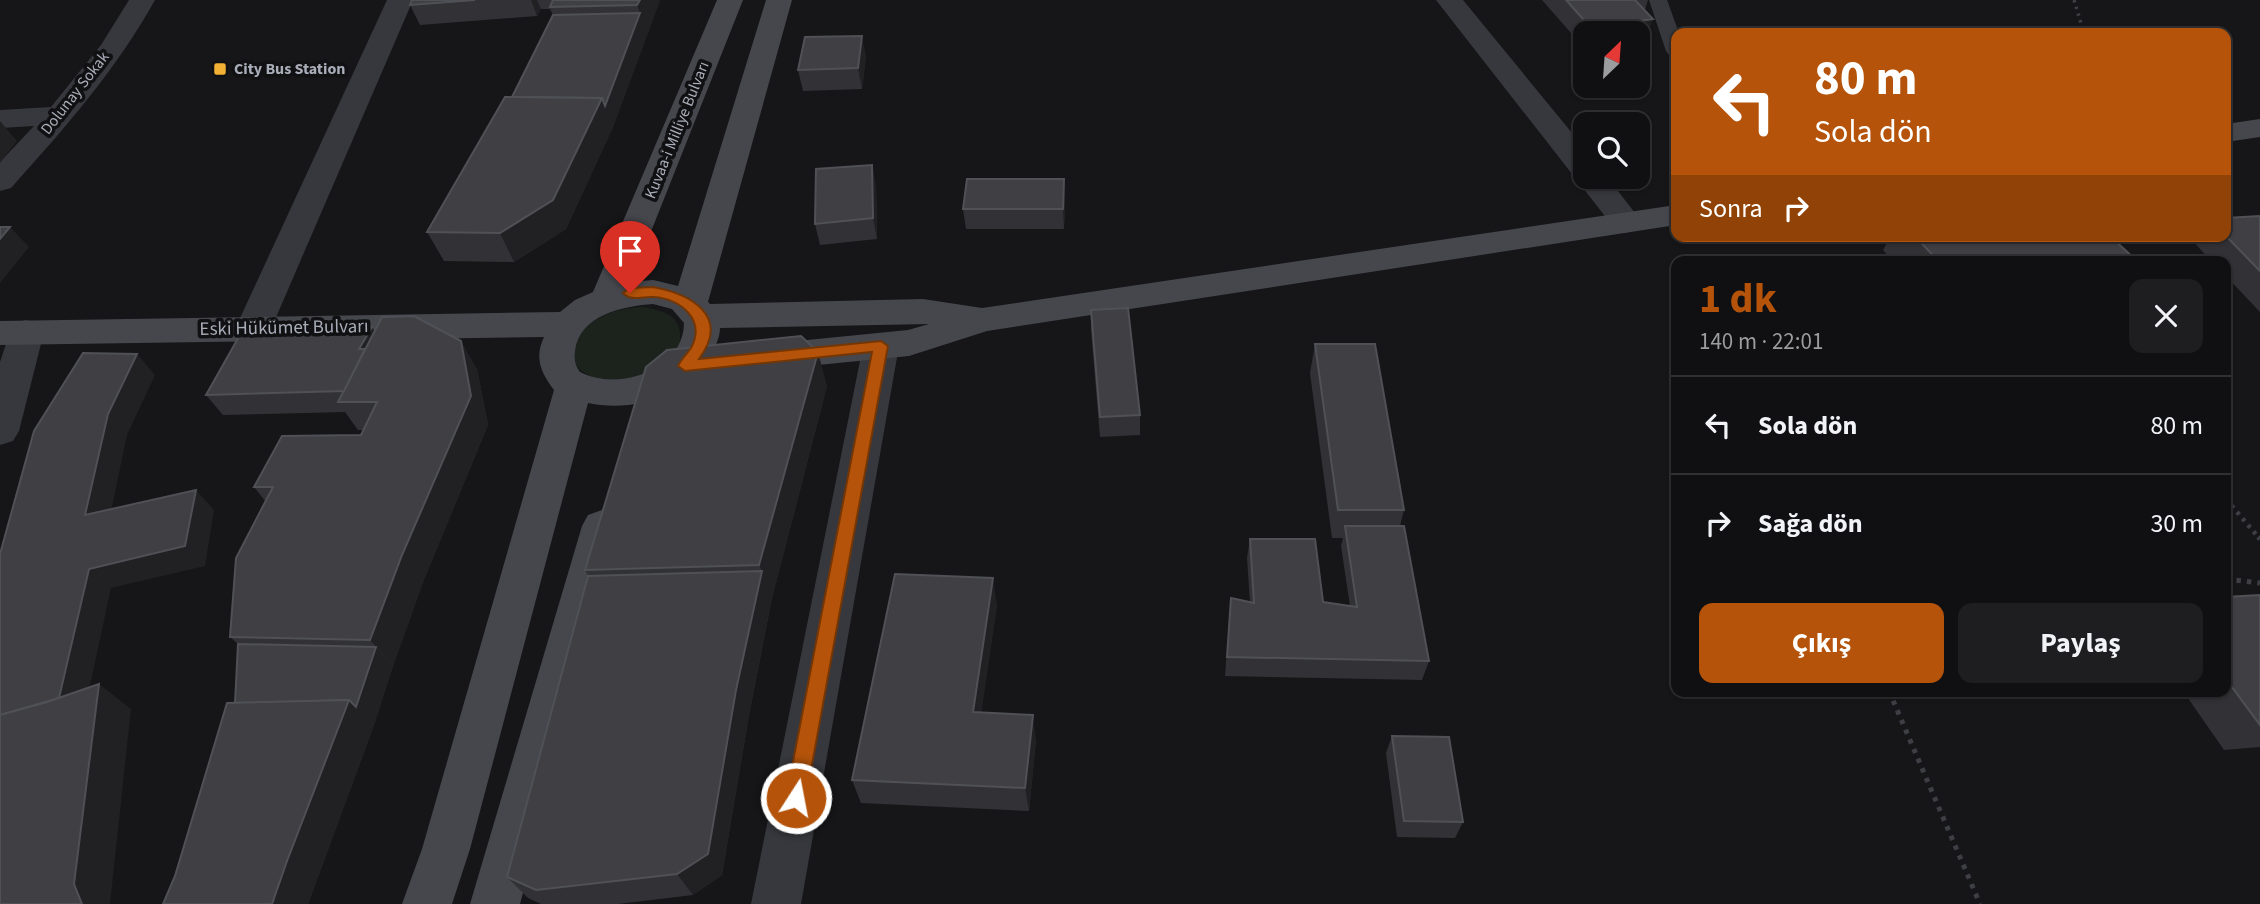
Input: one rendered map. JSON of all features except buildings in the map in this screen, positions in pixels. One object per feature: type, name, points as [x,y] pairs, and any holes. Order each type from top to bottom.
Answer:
[{"type":"street","name":"Dolunay Sokak","points":[[0,181],[61,115],[130,23],[142,0]]},
{"type":"street","points":[[254,329],[400,0]]},
{"type":"street","name":"Kuvaa-i Milliye Bulvarı","points":[[607,299],[730,0]]},
{"type":"street","points":[[779,0],[695,310],[703,332],[698,349],[685,366],[666,379],[635,409],[617,393],[593,392],[574,385],[560,373],[555,358],[558,341],[569,324],[586,310],[607,299],[630,293],[653,292],[674,296],[695,310],[923,311],[985,319]]},
{"type":"street","points":[[1449,0],[1573,155]]},
{"type":"street","points":[[0,119],[61,115]]},
{"type":"street","points":[[2231,132],[2260,128]]},
{"type":"street","points":[[1600,189],[1626,222]]},
{"type":"street","points":[[685,366],[909,343],[985,319],[1671,216]]},
{"type":"street","name":"Eski Hükümet Bulvarı","points":[[13,332],[569,324]]},
{"type":"street","points":[[0,431],[13,332]]},
{"type":"street","points":[[776,904],[881,346]]},
{"type":"street","points":[[427,904],[446,849],[574,385]]},
{"type":"street","points":[[495,904],[611,495]]},
{"type":"lane","points":[[1658,0],[1671,37]]},
{"type":"path","points":[[2074,0],[2082,28]]},
{"type":"path","points":[[2231,505],[2260,539]]},
{"type":"path","points":[[2231,580],[2260,583]]},
{"type":"path","points":[[1892,697],[1980,904]]},
{"type":"shaded area","points":[[642,307],[660,311],[673,318],[680,330],[679,348],[635,379],[604,380],[582,371],[572,354],[580,334],[603,316]]},
{"type":"place","name":"City Bus Station","points":[[220,69]]},
{"type":"route","points":[[630,293],[653,292],[674,296],[690,304],[700,316],[703,332],[698,349],[685,366],[881,346],[796,798]]}]
